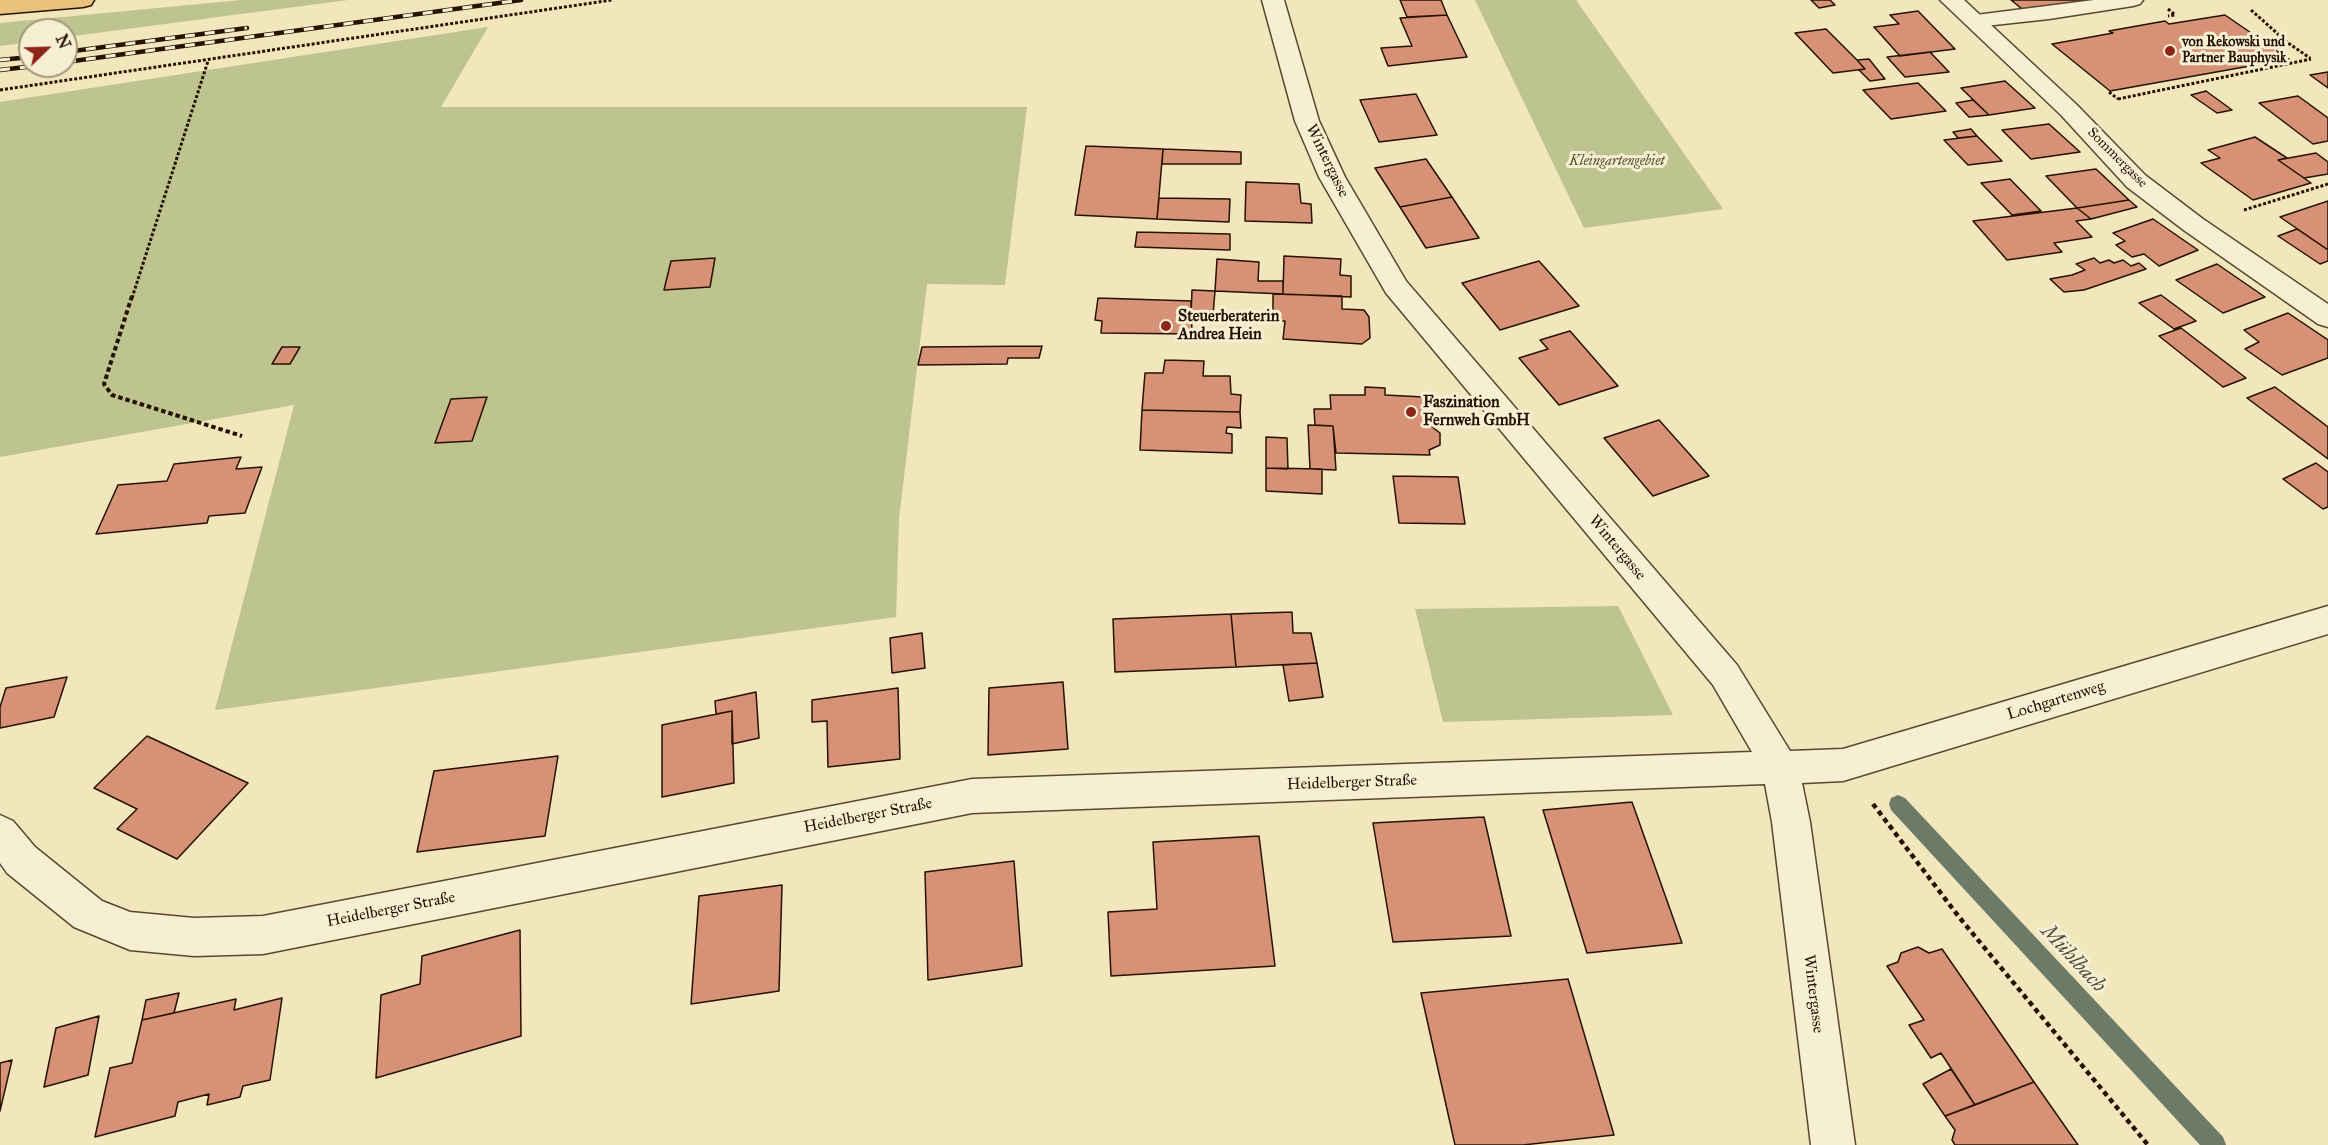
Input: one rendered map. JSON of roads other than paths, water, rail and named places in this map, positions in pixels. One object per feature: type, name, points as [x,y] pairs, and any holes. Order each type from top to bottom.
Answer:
[{"type":"main road","points":[[0,7],[83,0]]},
{"type":"street","name":"Wintergasse","points":[[1273,0],[1307,121],[1332,177],[1396,287],[1725,675],[1781,768],[1791,822],[1833,1145]]},
{"type":"street","name":"Sommergasse","points":[[1951,0],[2069,110],[2136,182],[2194,225],[2328,317]]},
{"type":"street","name":"Lochgartenweg","points":[[1781,768],[1843,765],[2328,620]]},
{"type":"street","name":"Heidelberger Straße","points":[[0,833],[21,860],[88,914],[130,931],[194,937],[263,935],[972,796],[1781,768]]},
{"type":"lane","points":[[1976,21],[2133,0]]},
{"type":"waterway","name":"Mühlbach","points":[[1898,804],[2215,1145]]},
{"type":"railway","points":[[78,60],[521,0]]},
{"type":"railway","points":[[78,50],[247,28]]},
{"type":"railway","points":[[0,60],[18,58]]},
{"type":"railway","points":[[0,70],[18,68]]},
{"type":"place","name":"von Rekowski und Partner Bauphysik","points":[[2170,51]]},
{"type":"place","name":"Steuerberaterin Andrea Hein","points":[[1166,326]]},
{"type":"place","name":"Faszination Fernweh GmbH","points":[[1411,412]]},
{"type":"park label","name":"Kleingartengebiet","points":[[1617,162]]}]
